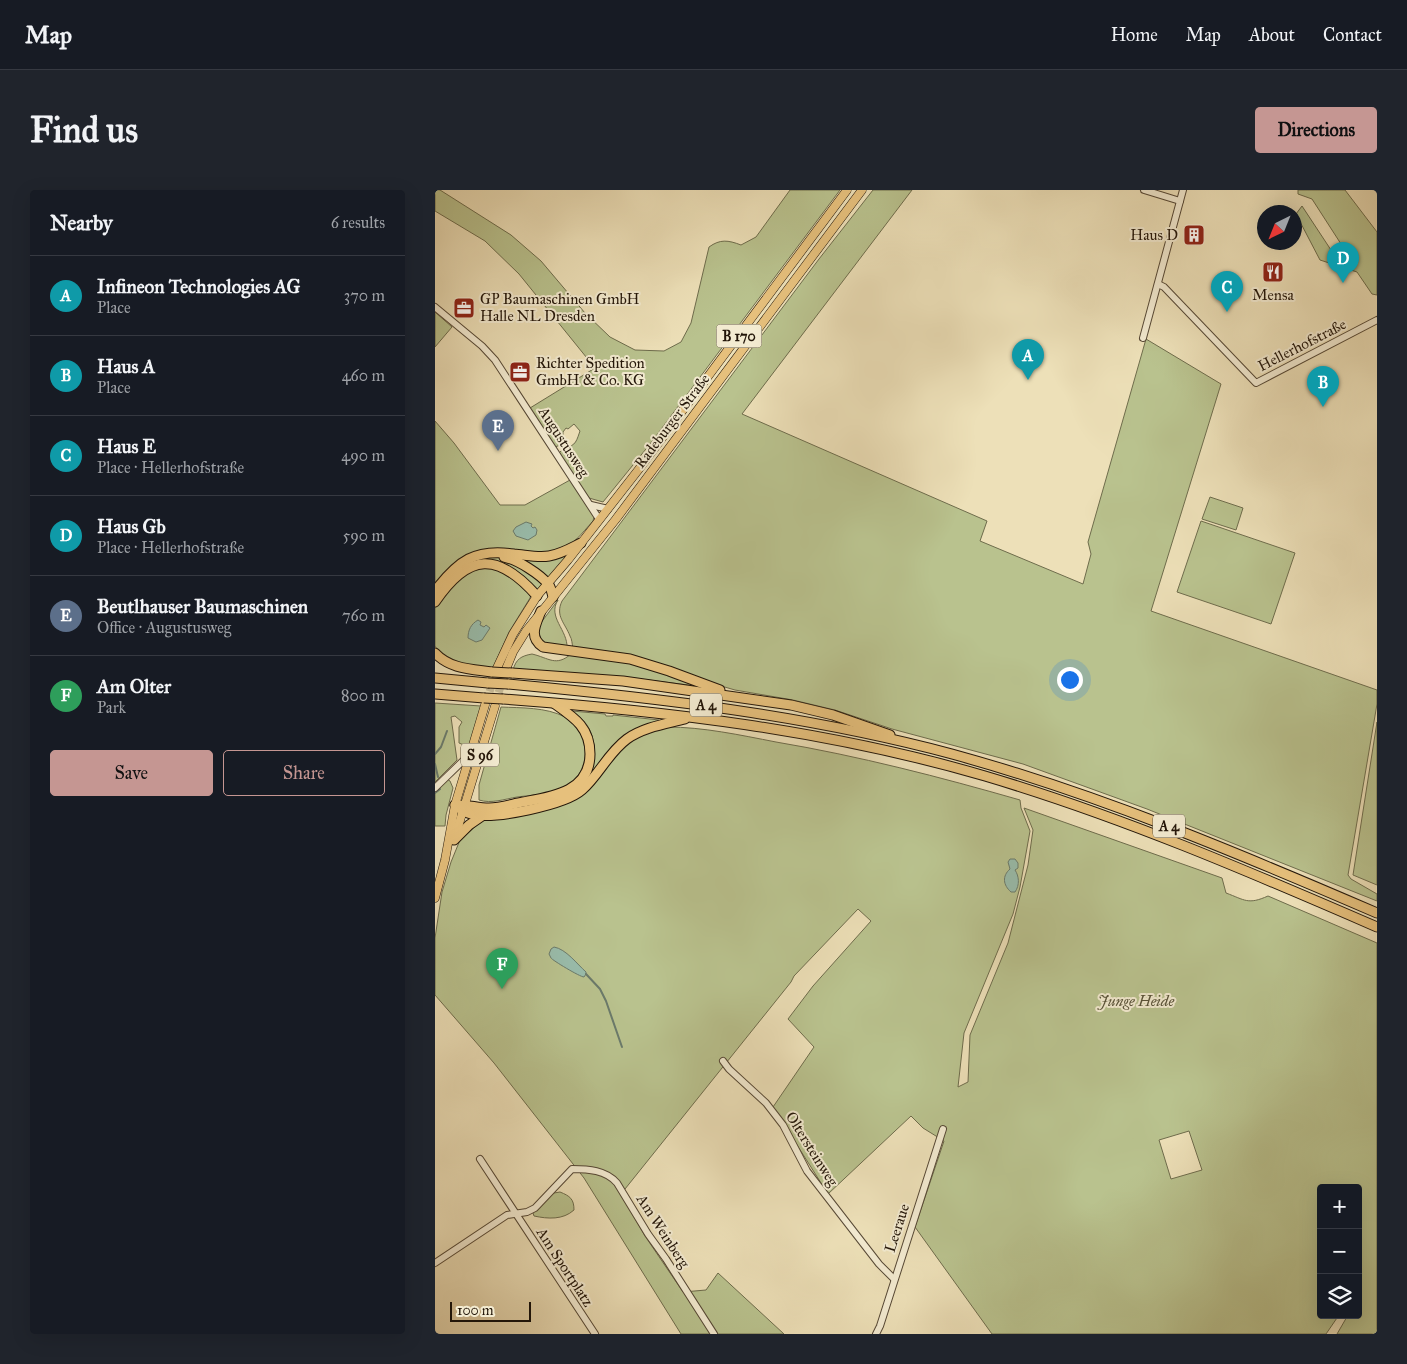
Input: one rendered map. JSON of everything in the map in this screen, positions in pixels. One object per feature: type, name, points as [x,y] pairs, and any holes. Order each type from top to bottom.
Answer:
[{"type":"highway","points":[[435,590],[458,565],[472,556],[495,552],[548,557],[563,552],[581,542]]},
{"type":"highway","points":[[487,553],[517,561],[547,584],[553,597]]},
{"type":"highway","points":[[435,602],[455,576],[465,569],[484,563],[503,567],[537,596]]},
{"type":"highway","points":[[541,611],[534,632],[536,641],[547,649],[640,661],[739,696]]},
{"type":"highway","points":[[435,652],[446,663],[454,666],[623,681],[739,696],[791,705],[826,713],[887,733],[901,742]]},
{"type":"highway","name":"A 4","points":[[435,678],[696,704],[801,720],[901,742],[985,764],[1098,800],[1227,850],[1377,913]]},
{"type":"highway","name":"A 4","points":[[435,694],[484,702],[503,699],[553,703],[748,724],[856,744],[931,762],[1009,784],[1109,817],[1194,849],[1377,926]]},
{"type":"highway","points":[[455,805],[488,808],[506,805],[561,794],[577,784],[587,770],[591,759],[591,743],[585,730],[575,718],[553,703]]},
{"type":"highway","points":[[464,807],[471,814],[482,816],[551,805],[573,797],[588,784],[617,747],[629,738],[655,726],[691,717]]},
{"type":"highway","points":[[454,840],[469,825],[482,816]]},
{"type":"main road","name":"Radeburger Straße","points":[[502,671],[513,634],[537,596],[607,509],[847,190]]},
{"type":"main road","name":"Radeburger Straße","points":[[502,671],[541,611],[616,519],[862,190]]},
{"type":"main road","name":"S 96","points":[[445,860],[455,805],[484,702]]},
{"type":"main road","name":"S 96","points":[[435,898],[436,888],[454,840],[495,706]]},
{"type":"street","points":[[1144,190],[1180,201]]},
{"type":"street","points":[[1143,338],[1183,190]]},
{"type":"street","name":"Hellerhofstraße","points":[[1158,284],[1164,287],[1256,383],[1377,320]]},
{"type":"street","name":"Augustusweg","points":[[435,307],[482,346],[495,360],[599,519]]},
{"type":"street","points":[[591,505],[607,509]]},
{"type":"street","points":[[435,788],[471,753]]},
{"type":"street","name":"Oltersteinweg","points":[[723,1060],[729,1069],[765,1103],[783,1125],[807,1171],[879,1264],[894,1279]]},
{"type":"street","name":"Leeraue","points":[[876,1334],[943,1129]]},
{"type":"street","name":"Am Sportplatz","points":[[480,1160],[595,1334]]},
{"type":"street","name":"Am Weinberg","points":[[572,1169],[587,1168],[611,1176],[714,1334]]},
{"type":"street","name":"Am Sportplatz","points":[[435,1263],[507,1215],[527,1212],[535,1208],[572,1169]]},
{"type":"green space","points":[[435,190],[440,190],[511,235],[541,261],[585,313],[610,337],[635,350],[664,351],[681,342],[691,323],[709,247],[724,241],[741,245],[756,237],[790,190],[840,190],[650,444],[603,502],[589,498],[559,453],[565,447],[574,444],[580,431],[574,424],[568,429],[566,428],[563,432],[563,444],[555,447],[530,408],[595,368],[519,274],[485,241],[435,211]]},
{"type":"green space","points":[[873,190],[912,190],[742,414],[987,521],[980,541],[1083,584],[1091,554],[1088,542],[1146,339],[1221,384],[1151,611],[1377,690],[1377,704],[1348,875],[1351,879],[1377,894],[1377,901],[1147,809],[1023,764],[892,729],[835,710],[793,700],[735,690],[573,648],[571,637],[560,615],[562,601]]},
{"type":"green space","points":[[1298,190],[1345,190],[1377,232],[1377,295],[1372,294],[1357,272],[1320,260],[1302,226],[1302,206],[1331,250],[1341,244],[1312,199],[1298,194]]},
{"type":"green space","points":[[435,312],[452,327],[435,347]]},
{"type":"green space","points":[[435,421],[454,443],[500,505],[525,505],[570,480],[594,517],[593,521],[572,543],[556,553],[546,554],[498,550],[476,552],[457,562],[435,585]]},
{"type":"green space","points":[[1210,497],[1243,508],[1236,530],[1202,519]]},
{"type":"green space","points":[[1201,521],[1295,553],[1271,624],[1177,592]]},
{"type":"green space","points":[[571,551],[547,580],[518,557]]},
{"type":"green space","points":[[481,557],[509,559],[543,583],[537,591],[515,572],[463,565]]},
{"type":"green space","points":[[494,567],[516,579],[531,595],[530,598],[509,632],[493,668],[469,666],[453,662],[440,653],[435,646],[435,607],[456,580],[475,568]]},
{"type":"green space","points":[[558,600],[555,606],[556,618],[564,635],[567,648],[545,644],[538,635],[540,624]]},
{"type":"green space","points":[[532,654],[557,661],[571,654],[644,664],[696,686],[633,678],[513,670],[519,659]]},
{"type":"green space","points":[[435,703],[481,706],[469,747],[459,743],[459,727],[462,722],[455,716],[451,717],[457,760],[435,782]]},
{"type":"green space","points":[[501,707],[550,711],[574,723],[584,741],[585,751],[581,771],[575,780],[566,787],[548,793],[493,801],[479,800],[479,785]]},
{"type":"green space","points":[[572,711],[659,720],[626,735],[615,743],[582,785],[592,763],[594,748],[587,725]]},
{"type":"green space","points":[[1377,722],[1377,885],[1353,875]]},
{"type":"green space","name":"Junge Heide","points":[[667,727],[694,728],[869,760],[1020,800],[1021,808],[1030,831],[1020,887],[1013,914],[964,1033],[958,1087],[968,1082],[970,1035],[1008,943],[1028,865],[1033,830],[1024,808],[1222,878],[1226,893],[1238,898],[1251,901],[1268,896],[1377,943],[1377,1334],[1337,1334],[1346,1319],[1362,1319],[1362,1184],[1317,1184],[1317,1319],[1336,1319],[1326,1334],[992,1334],[915,1227],[944,1141],[923,1128],[911,1116],[828,1194],[773,1107],[814,1047],[788,1019],[813,986],[871,921],[858,909],[794,976],[621,1194],[645,1236],[683,1292],[706,1290],[718,1273],[784,1334],[681,1334],[584,1178],[494,1063],[435,995],[435,938],[442,892],[460,840],[476,826],[475,824],[481,821],[561,805],[579,797],[622,747],[646,732]],"holes":[[[1189,1131],[1202,1170],[1171,1179],[1159,1140]]]},
{"type":"green space","points":[[447,779],[453,788],[445,826],[435,826],[435,790]]},
{"type":"green space","points":[[560,1192],[571,1198],[574,1210],[565,1216],[555,1218],[534,1216],[533,1213],[554,1193]]},
{"type":"shaded area","points":[[526,522],[532,524],[531,526],[537,530],[536,535],[528,540],[516,536],[513,531],[516,527]]},
{"type":"shaded area","points":[[478,620],[481,622],[480,625],[484,627],[486,625],[490,628],[482,640],[476,642],[468,638],[468,635],[472,625]]},
{"type":"shaded area","points":[[1010,859],[1015,859],[1018,863],[1018,868],[1015,870],[1018,884],[1015,892],[1011,892],[1005,883],[1006,875],[1010,869],[1008,862]]},
{"type":"shaded area","points":[[554,947],[567,954],[586,972],[584,977],[551,958],[549,954]]},
{"type":"waterway","points":[[435,754],[441,747],[447,731]]},
{"type":"waterway","points":[[435,764],[438,777]]},
{"type":"waterway","points":[[435,793],[440,789]]},
{"type":"waterway","points":[[586,974],[600,989],[606,1001],[622,1047]]},
{"type":"tunnel","points":[[486,703],[497,668]]},
{"type":"tunnel","points":[[495,704],[506,669]]},
{"type":"place","name":"Haus D","points":[[1194,235]]},
{"type":"place","name":"Mensa","points":[[1273,272]]},
{"type":"place","name":"Haus Gb","points":[[1343,283]]},
{"type":"place","name":"GP Baumaschinen GmbH Halle NL Dresden","points":[[464,308]]},
{"type":"place","name":"Haus E","points":[[1227,312]]},
{"type":"place","name":"Richter Spedition GmbH & Co. KG","points":[[520,372]]},
{"type":"place","name":"Infineon Technologies AG","points":[[1028,380]]},
{"type":"place","name":"Haus A","points":[[1323,407]]},
{"type":"place","name":"Beutlhauser Baumaschinen","points":[[498,451]]},
{"type":"place","name":"Am Olter","points":[[502,989]]}]
